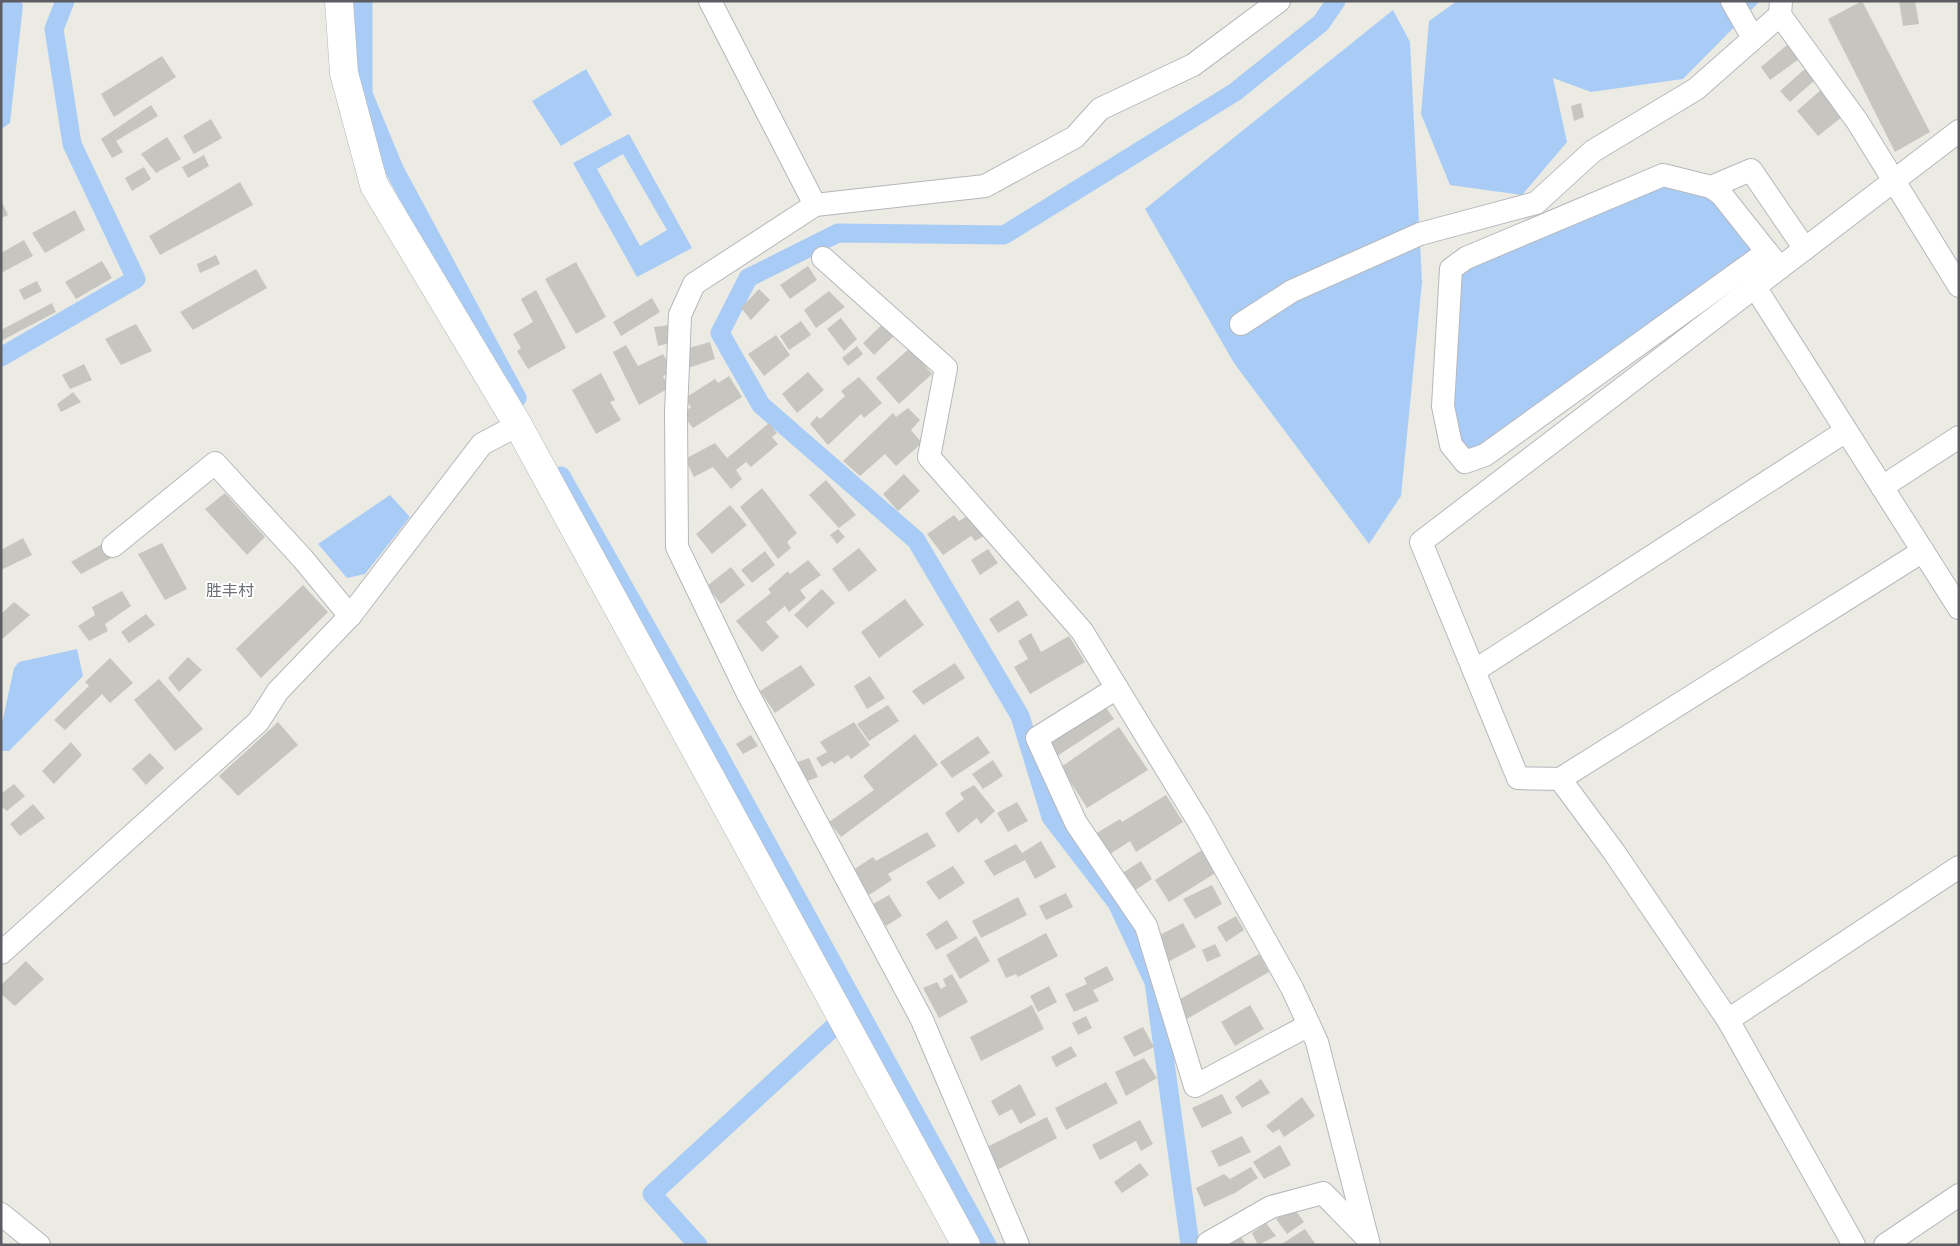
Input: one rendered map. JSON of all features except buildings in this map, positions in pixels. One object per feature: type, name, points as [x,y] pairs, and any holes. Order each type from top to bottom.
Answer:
[{"type":"street","points":[[339,1],[344,73],[374,185],[518,425],[966,1245]]},
{"type":"street","points":[[710,1],[815,205]]},
{"type":"street","points":[[1018,1245],[922,1020],[752,700],[677,547],[676,413],[680,315],[694,284],[815,205],[985,186],[1076,137],[1100,109],[1193,65],[1279,1]]},
{"type":"street","points":[[1732,1],[1753,38]]},
{"type":"street","points":[[1242,324],[1292,291],[1420,234],[1536,202],[1593,151],[1696,88],[1753,38],[1780,8],[1857,121],[1959,286]]},
{"type":"street","points":[[1774,260],[1721,194],[1712,187],[1663,175],[1466,258],[1451,270],[1444,406],[1451,445],[1465,462],[1485,455],[1774,260],[1804,249],[1959,131]]},
{"type":"street","points":[[1712,187],[1751,170],[1804,249]]},
{"type":"street","points":[[823,258],[946,368],[929,457],[1082,631],[1199,822],[1292,988],[1317,1042],[1368,1242]]},
{"type":"street","points":[[1774,260],[1755,287],[1421,542],[1518,778],[1560,779],[1923,551]]},
{"type":"street","points":[[1755,287],[1959,608]]},
{"type":"street","points":[[1,953],[258,722],[278,691],[350,616],[482,444],[518,425]]},
{"type":"street","points":[[1474,671],[1846,431]]},
{"type":"street","points":[[1882,487],[1959,437]]},
{"type":"street","points":[[113,546],[215,463],[303,559],[350,616]]},
{"type":"street","points":[[1117,688],[1037,738],[1076,823],[1146,926],[1195,1086],[1309,1025]]},
{"type":"street","points":[[1560,779],[1614,852],[1728,1020],[1854,1245]]},
{"type":"street","points":[[1728,1020],[1959,867]]},
{"type":"street","points":[[1208,1245],[1208,1243],[1271,1207],[1323,1193],[1368,1242]]},
{"type":"street","points":[[1885,1245],[1959,1195]]},
{"type":"street","points":[[1,1214],[39,1245]]},
{"type":"water","points":[[1,1],[21,1],[23,5],[10,123],[1,129]]},
{"type":"water","points":[[1457,1],[1760,1],[1683,79],[1591,92],[1553,78],[1567,142],[1522,195],[1450,185],[1421,114],[1429,21]]},
{"type":"water","points":[[1393,10],[1410,42],[1422,282],[1401,496],[1369,544],[1234,363],[1145,209]]},
{"type":"water","points":[[586,69],[612,115],[561,146],[532,101]]},
{"type":"water","points":[[629,134],[692,248],[637,277],[573,163]],"holes":[[[623,154],[667,230],[640,246],[597,169]]]},
{"type":"water","points":[[1670,180],[1699,186],[1759,250],[1476,455],[1460,448],[1449,411],[1458,268]]},
{"type":"water","points":[[390,495],[410,517],[365,574],[347,578],[318,544]]},
{"type":"water","points":[[77,649],[83,676],[9,751],[1,751],[1,728],[14,668],[19,662]]},
{"type":"waterway","points":[[1,357],[136,279],[72,144],[54,29],[65,1]]},
{"type":"waterway","points":[[363,1],[363,94],[394,169],[517,398]]},
{"type":"waterway","points":[[1190,1245],[1154,982],[1117,903],[1051,817],[1020,716],[916,540],[761,405],[720,333],[748,278],[838,233],[1004,235],[1235,92],[1321,23],[1336,1]]},
{"type":"waterway","points":[[561,476],[717,752],[987,1245]]},
{"type":"waterway","points":[[698,1245],[652,1194],[850,1012]]},
{"type":"district","name":"胜丰村","points":[[230,590]]}]
